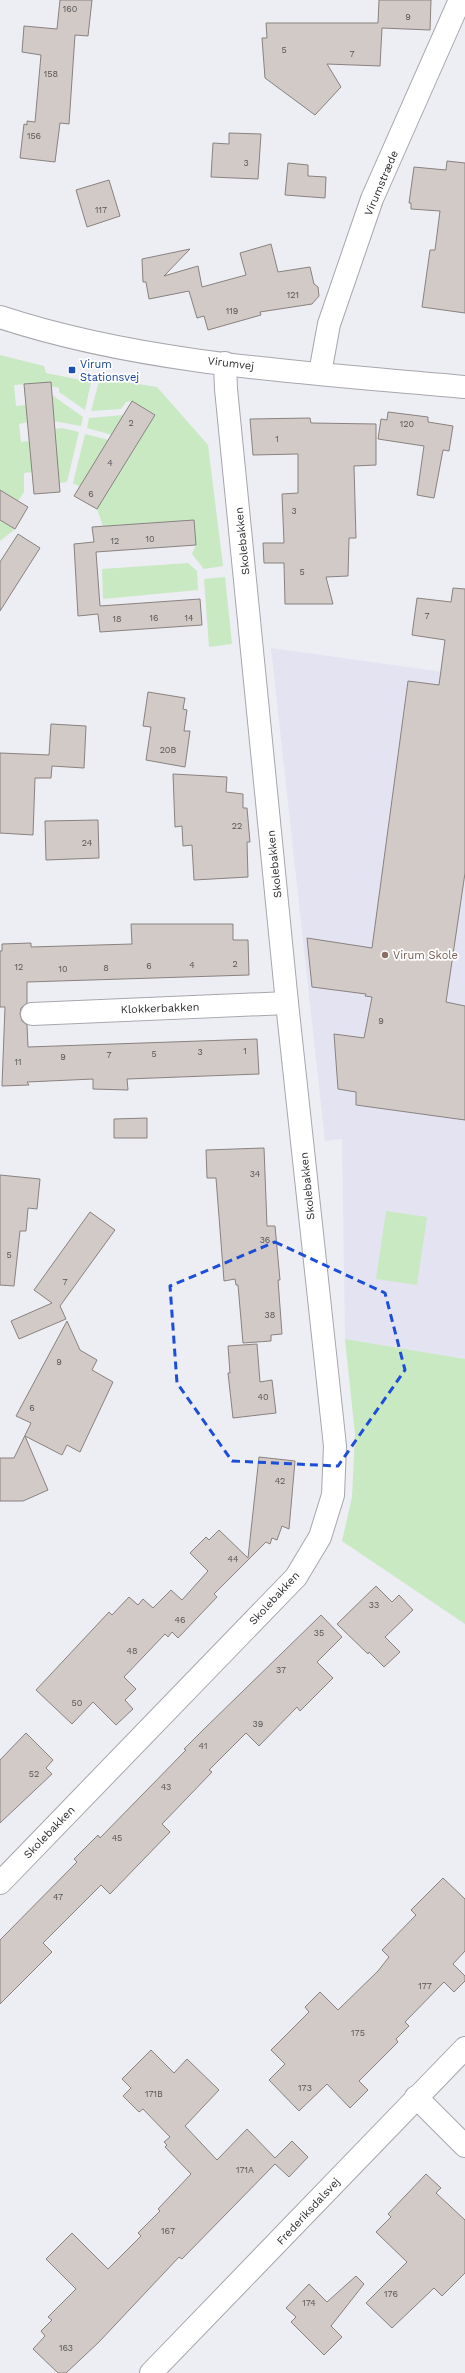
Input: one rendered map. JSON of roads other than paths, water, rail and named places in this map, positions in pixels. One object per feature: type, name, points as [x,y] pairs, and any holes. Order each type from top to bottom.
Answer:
[{"type":"street","name":"Virumstræde","points":[[320,373],[329,324],[372,199],[460,0]]},
{"type":"street","name":"Virumvej","points":[[0,317],[59,335],[103,345],[225,363],[465,386]]},
{"type":"street","name":"Skolebakken","points":[[0,1883],[296,1577],[320,1537],[334,1495],[335,1446],[287,1003],[226,389],[225,363]]},
{"type":"street","name":"Klokkerbakken","points":[[32,1014],[287,1003]]},
{"type":"street","name":"Frederiksdalsvej","points":[[151,2373],[465,2048]]},
{"type":"street","points":[[416,2097],[465,2146]]},
{"type":"place","name":"Virum Stationsvej","points":[[72,370]]},
{"type":"place","name":"Virum Skole","points":[[385,955]]}]
